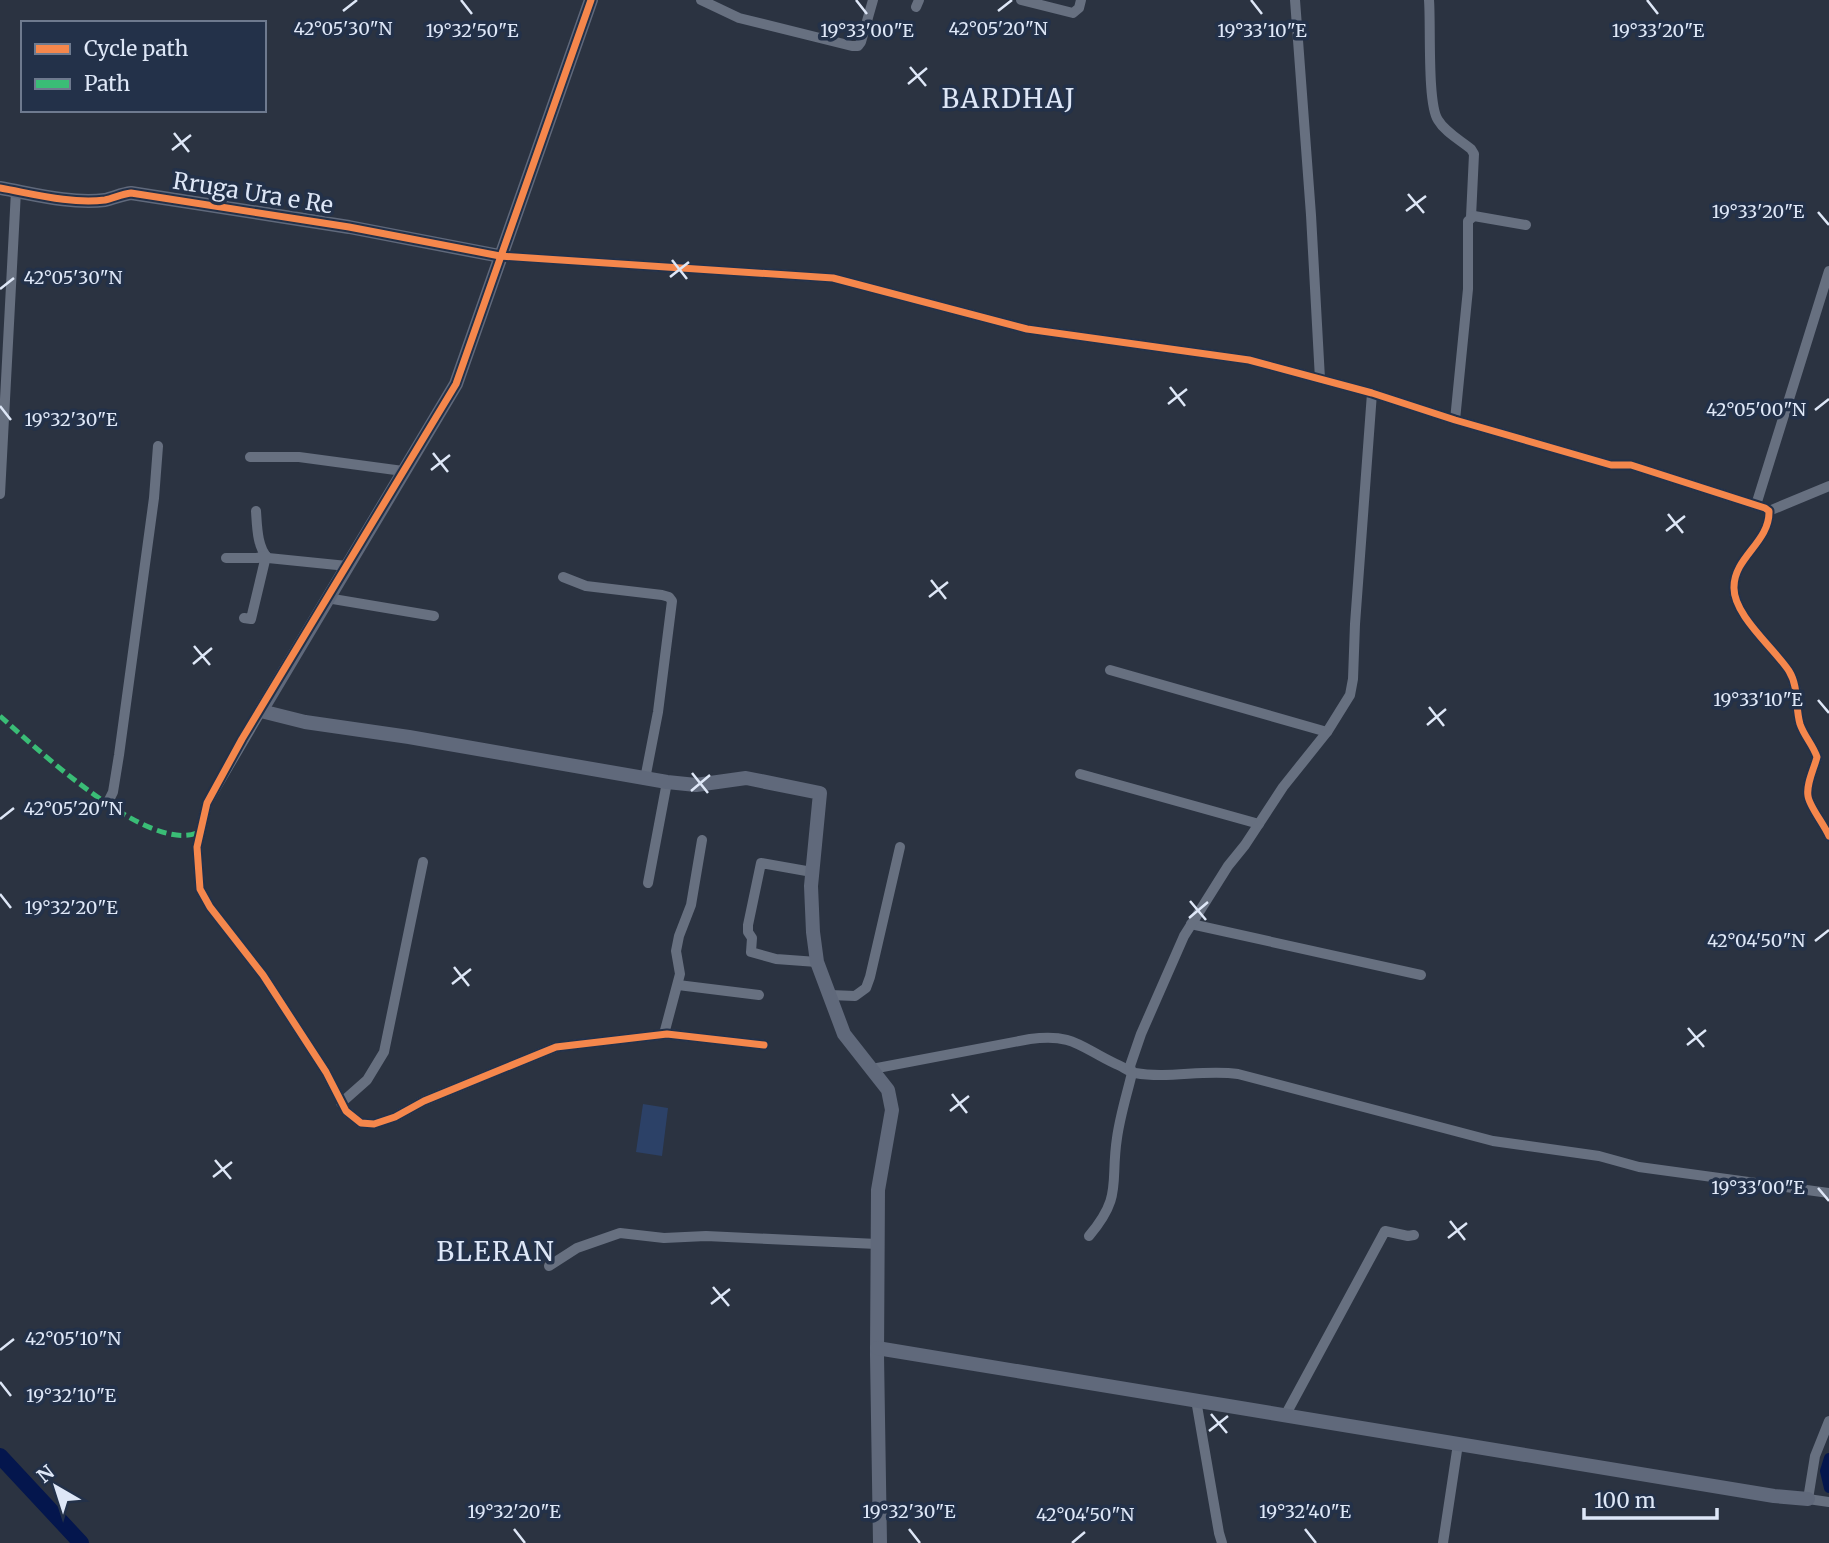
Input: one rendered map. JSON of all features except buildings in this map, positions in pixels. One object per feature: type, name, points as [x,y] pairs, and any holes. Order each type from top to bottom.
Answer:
[{"type":"street","points":[[591,0],[456,384],[207,803],[197,848],[200,889],[210,907],[263,975],[326,1072],[346,1111],[361,1123],[374,1124],[395,1117],[424,1101],[555,1046],[664,1034],[764,1045]]},
{"type":"street","points":[[701,0],[739,18],[858,46],[873,0]]},
{"type":"street","points":[[1021,0],[1073,13],[1079,8],[1081,0]]},
{"type":"street","points":[[1295,0],[1320,379]]},
{"type":"street","points":[[1429,0],[1434,111],[1439,123],[1474,154],[1471,217],[1468,221],[1468,289],[1455,420]]},
{"type":"street","name":"Rruga Ura e Re","points":[[0,188],[68,199],[102,200],[131,192],[349,227],[500,256]]},
{"type":"street","points":[[0,494],[16,191]]},
{"type":"street","points":[[1471,217],[1526,225]]},
{"type":"street","points":[[500,256],[833,278],[1027,329],[1249,360],[1372,393],[1611,465],[1631,465],[1769,511],[1829,486]]},
{"type":"street","points":[[1756,505],[1829,271]]},
{"type":"street","points":[[1089,1236],[1109,1208],[1115,1184],[1116,1140],[1132,1073],[1130,1066],[1141,1034],[1191,924],[1227,866],[1283,787],[1327,732],[1350,695],[1372,393]]},
{"type":"street","points":[[107,804],[113,792],[119,755],[154,498],[158,446]]},
{"type":"street","points":[[250,457],[299,457],[403,471]]},
{"type":"street","points":[[1769,511],[1764,534],[1741,564],[1735,577],[1734,594],[1744,614],[1794,681],[1800,723],[1817,757],[1808,787],[1808,798],[1824,822],[1829,836]]},
{"type":"street","points":[[244,618],[251,619],[265,556],[261,547],[256,512]]},
{"type":"street","points":[[226,558],[265,556],[347,566]]},
{"type":"street","points":[[563,577],[586,586],[662,595],[672,601],[660,699],[645,779]]},
{"type":"street","points":[[327,598],[434,616]]},
{"type":"street","points":[[1110,670],[1327,732]]},
{"type":"street","points":[[261,711],[305,722],[410,737],[645,779],[695,785],[746,778],[818,791],[820,800],[812,872],[813,932],[817,962],[844,1034],[888,1090],[892,1110],[878,1190],[880,1543]]},
{"type":"street","points":[[1080,774],[1259,824]]},
{"type":"street","points":[[648,883],[667,782]]},
{"type":"street","points":[[664,1034],[678,985],[680,974],[676,951],[691,905],[702,840]]},
{"type":"street","points":[[830,995],[855,996],[866,988],[900,847]]},
{"type":"street","points":[[341,1103],[367,1080],[384,1052],[423,862]]},
{"type":"street","points":[[812,872],[761,863],[748,929],[752,938],[751,952],[776,959],[817,962]]},
{"type":"street","points":[[1191,924],[1421,975]]},
{"type":"street","points":[[678,985],[758,995]]},
{"type":"street","points":[[872,1069],[972,1048],[1050,1036],[1067,1038],[1132,1073],[1221,1071],[1493,1141],[1599,1156],[1639,1167],[1829,1193]]},
{"type":"street","points":[[1286,1414],[1385,1231],[1414,1235]]},
{"type":"street","points":[[550,1266],[577,1248],[620,1233],[664,1238],[706,1236],[877,1244]]},
{"type":"street","points":[[877,1348],[1774,1496],[1820,1501],[1815,1456],[1829,1421]]},
{"type":"street","points":[[1196,1400],[1222,1543]]},
{"type":"street","points":[[1443,1543],[1458,1444]]},
{"type":"shaded area","points":[[643,1104],[668,1108],[662,1156],[636,1152]]},
{"type":"waterway","points":[[0,1456],[81,1543]]},
{"type":"waterway","points":[[1829,1458],[1825,1471],[1829,1488]]},
{"type":"marked path","points":[[0,716],[66,773],[124,814],[152,828],[178,835],[199,832]]},
{"type":"cycle path","points":[[591,0],[456,384],[242,739],[207,803],[197,847],[200,889],[210,907],[263,975],[326,1072],[346,1111],[361,1123],[374,1124],[395,1117],[424,1101],[556,1047],[667,1034],[764,1045]]},
{"type":"cycle path","points":[[0,188],[79,201],[105,200],[131,193],[349,227],[500,256],[833,278],[1027,329],[1249,360],[1372,393],[1611,465],[1631,465],[1765,508],[1769,511],[1768,522],[1736,576],[1735,598],[1747,620],[1792,677],[1800,724],[1817,757],[1809,782],[1808,796],[1829,836]]},
{"type":"district","name":"BARDHAJ","points":[[1009,99]]},
{"type":"district","name":"BLERAN","points":[[496,1252]]}]
